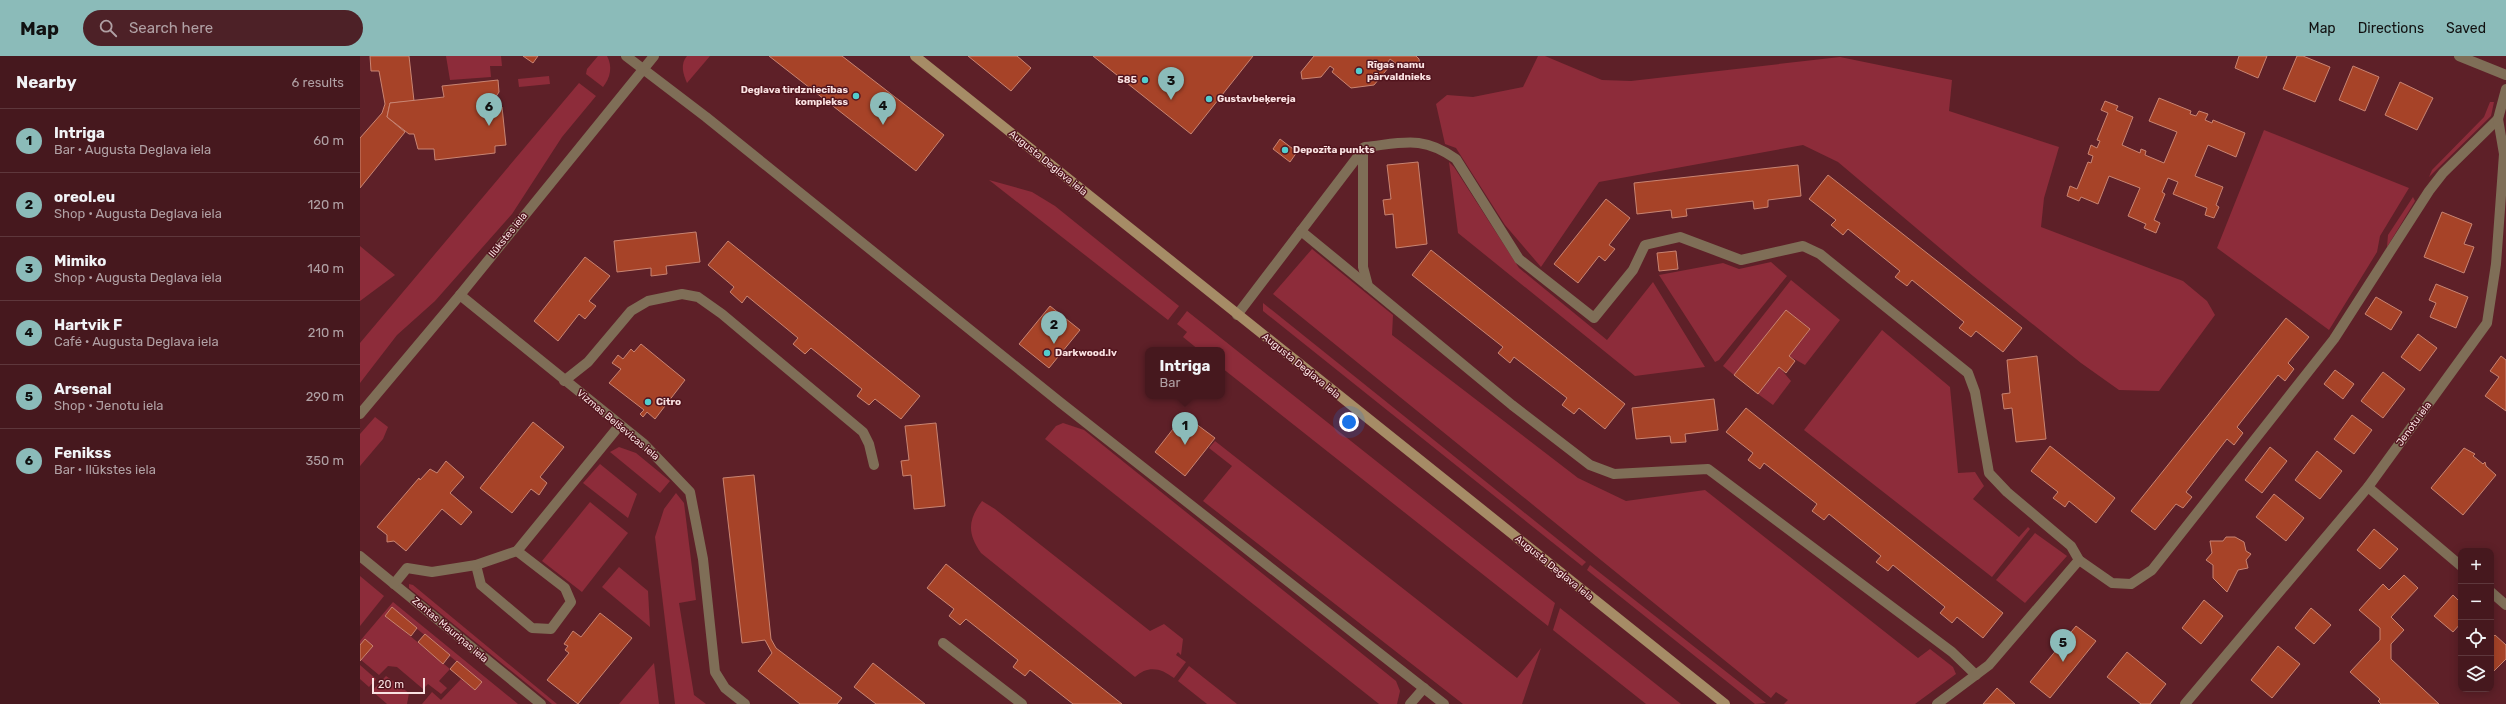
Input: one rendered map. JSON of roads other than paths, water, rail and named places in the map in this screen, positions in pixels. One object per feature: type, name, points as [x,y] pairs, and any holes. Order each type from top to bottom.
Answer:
[{"type":"main road","name":"Augusta Deglava iela","points":[[915,56],[1237,315],[1726,704]]},
{"type":"street","points":[[626,56],[706,117],[1049,394],[1444,704]]},
{"type":"street","name":"Ilūkstes iela","points":[[360,414],[460,295],[654,56]]},
{"type":"street","points":[[2459,56],[2506,75]]},
{"type":"street","name":"Jenotu iela","points":[[2185,704],[2368,487],[2487,323],[2496,264],[2504,154],[2498,119],[2506,89]]},
{"type":"street","points":[[1237,315],[1363,148],[1420,142],[1440,148],[1456,159],[1519,259],[1594,318],[1633,270],[1645,245],[1680,237],[1741,260],[1803,246],[1820,254],[1968,373],[1976,392],[1989,473],[2007,492],[2070,546],[2079,560],[2112,583],[2131,584],[2152,570],[2334,339],[2429,191],[2443,173],[2498,119]]},
{"type":"street","points":[[1363,148],[1363,267],[1368,286]]},
{"type":"street","points":[[1300,231],[1512,405],[1590,465],[1614,474],[1708,469],[1952,652],[1976,675]]},
{"type":"street","points":[[564,381],[588,362],[631,311],[648,301],[663,297],[682,294],[698,297],[722,314],[863,432],[869,444],[874,465]]},
{"type":"street","name":"Vizmas Belševicas iela","points":[[460,295],[564,381],[644,444],[690,492],[703,559],[715,672],[726,688],[745,704]]},
{"type":"street","points":[[394,584],[406,568],[432,572],[476,565],[517,552],[620,426]]},
{"type":"street","points":[[2368,487],[2458,563]]},
{"type":"street","points":[[476,565],[481,585],[532,628],[551,629],[571,602],[565,588],[517,552]]},
{"type":"street","name":"Zentas Mauriņas iela","points":[[360,556],[541,704]]},
{"type":"street","points":[[1937,704],[1989,666],[2079,560]]},
{"type":"street","points":[[2494,594],[2506,604]]},
{"type":"street","points":[[943,643],[1022,704]]},
{"type":"street","points":[[1410,704],[1424,688]]},
{"type":"place","name":"Rīgas namu pārvaldnieks","points":[[1359,71]]},
{"type":"place","name":"585","points":[[1145,80]]},
{"type":"place","name":"Deglava tirdzniecības komplekss","points":[[856,96]]},
{"type":"place","name":"Gustavbeķereja","points":[[1209,99]]},
{"type":"place","name":"Mimiko","points":[[1171,100]]},
{"type":"place","name":"Hartvik F","points":[[883,125]]},
{"type":"place","name":"Fenikss","points":[[489,126]]},
{"type":"place","name":"Depozīta punkts","points":[[1285,150]]},
{"type":"place","name":"oreol.eu","points":[[1054,344]]},
{"type":"place","name":"Darkwood.lv","points":[[1047,353]]},
{"type":"place","name":"Citro","points":[[648,402]]},
{"type":"place","name":"Intriga","points":[[1185,445]]},
{"type":"place","name":"Arsenal","points":[[2063,662]]}]
